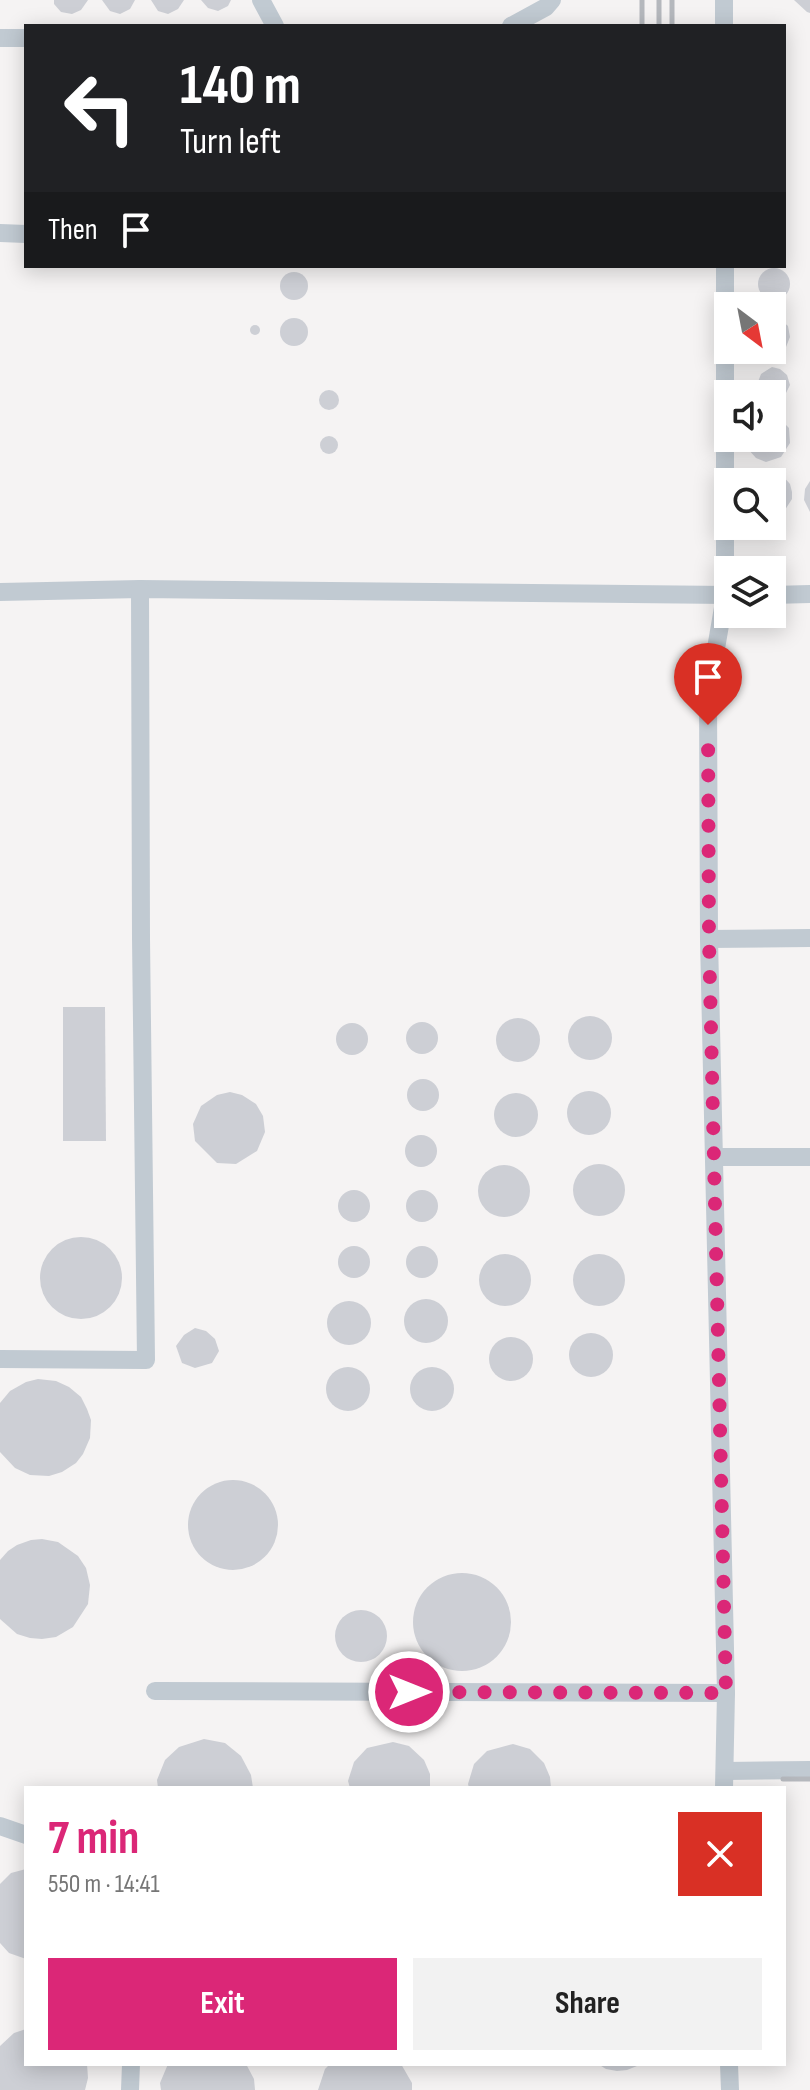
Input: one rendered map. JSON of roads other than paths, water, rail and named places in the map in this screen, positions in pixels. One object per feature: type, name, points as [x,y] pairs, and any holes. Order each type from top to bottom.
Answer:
[{"type":"lane","points":[[261,0],[274,24]]},
{"type":"lane","points":[[515,24],[546,7],[552,0]]},
{"type":"lane","points":[[724,0],[724,24]]},
{"type":"lane","points":[[0,38],[24,38]]},
{"type":"lane","points":[[0,233],[24,234]]},
{"type":"lane","points":[[725,268],[726,556]]},
{"type":"lane","points":[[0,1359],[146,1360],[140,589]]},
{"type":"lane","points":[[0,592],[140,589],[714,596]]},
{"type":"lane","points":[[786,595],[810,594]]},
{"type":"lane","points":[[720,628],[708,695],[709,939],[726,1693],[725,1779],[810,1770]]},
{"type":"lane","points":[[709,939],[810,938]]},
{"type":"lane","points":[[714,1157],[810,1157]]},
{"type":"lane","points":[[155,1691],[726,1693]]},
{"type":"lane","points":[[0,1826],[24,1834]]},
{"type":"lane","points":[[130,2090],[131,2066]]},
{"type":"lane","points":[[729,2066],[730,2090]]},
{"type":"railway","points":[[642,0],[642,24]]},
{"type":"railway","points":[[659,0],[659,24]]},
{"type":"railway","points":[[672,0],[672,24]]},
{"type":"railway","points":[[783,1779],[810,1779]]}]
